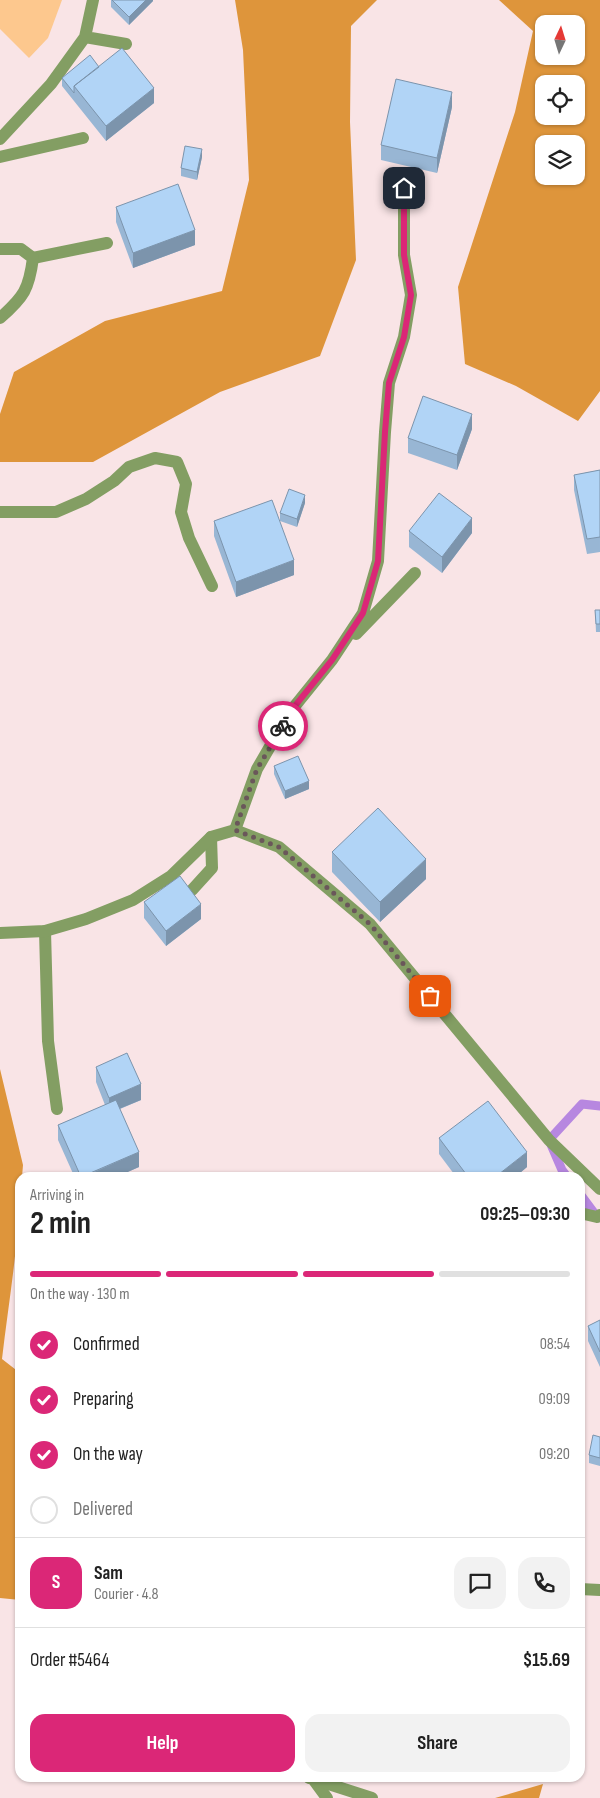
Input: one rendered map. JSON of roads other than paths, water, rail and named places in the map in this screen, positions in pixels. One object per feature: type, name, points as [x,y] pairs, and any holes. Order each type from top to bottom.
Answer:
[{"type":"street","points":[[0,139],[51,84],[85,37],[93,0]]},
{"type":"street","points":[[85,37],[126,44]]},
{"type":"street","points":[[0,157],[83,138]]},
{"type":"street","points":[[332,660],[363,613],[378,561],[389,383],[404,337],[411,295],[404,255],[404,188]]},
{"type":"street","points":[[32,258],[107,243]]},
{"type":"street","points":[[0,249],[21,249],[32,258]]},
{"type":"street","points":[[0,318],[17,303],[30,280],[32,258]]},
{"type":"street","points":[[0,512],[56,512],[86,499],[114,481],[129,467],[155,458],[177,462],[186,484],[181,512],[189,538],[212,586]]},
{"type":"street","points":[[235,830],[257,769],[290,712],[332,660],[415,573]]},
{"type":"street","points":[[0,933],[45,931],[86,919],[133,900],[171,876],[211,837],[235,830],[279,847],[370,924],[549,1140],[582,1172]]},
{"type":"street","points":[[192,890],[212,868],[211,837]]},
{"type":"street","points":[[45,931],[48,1041],[57,1109]]},
{"type":"street","points":[[585,1175],[600,1189]]},
{"type":"street","points":[[585,1214],[597,1218],[600,1215]]},
{"type":"street","points":[[585,1589],[600,1590]]},
{"type":"street","points":[[314,1782],[327,1798]]},
{"type":"street","points":[[323,1782],[372,1798]]},
{"type":"waterway","points":[[564,1172],[549,1140],[582,1104],[600,1106]]},
{"type":"waterway","points":[[585,1201],[598,1218]]}]
